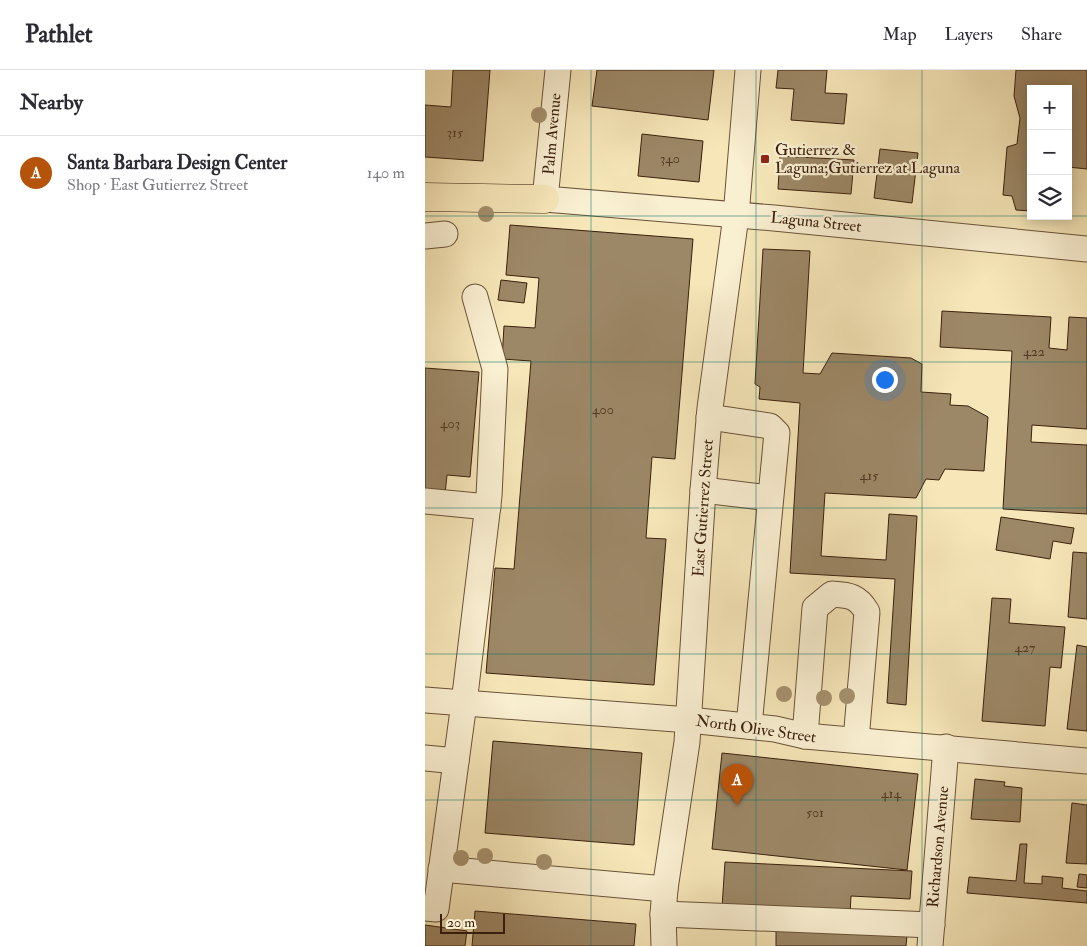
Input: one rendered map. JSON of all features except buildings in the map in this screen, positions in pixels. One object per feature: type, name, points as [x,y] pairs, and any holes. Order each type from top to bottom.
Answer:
[{"type":"highway","points":[[425,197],[545,199]]},
{"type":"street","name":"Palm Avenue","points":[[545,199],[558,70]]},
{"type":"street","name":"East Gutierrez Street","points":[[664,946],[663,914],[665,889],[689,720],[709,417],[736,216],[749,70]]},
{"type":"street","name":"Laguna Street","points":[[545,199],[1087,248]]},
{"type":"street","points":[[425,908],[436,909],[488,507],[495,369],[475,297]]},
{"type":"street","points":[[709,417],[770,426],[777,433],[749,726]]},
{"type":"street","points":[[703,490],[770,498]]},
{"type":"street","points":[[425,501],[488,507]]},
{"type":"street","points":[[805,736],[815,608],[832,594],[850,595],[861,602],[867,612],[856,740]]},
{"type":"street","name":"North Olive Street","points":[[425,700],[689,720],[775,729],[805,736],[1087,761]]},
{"type":"street","name":"Richardson Avenue","points":[[931,936],[945,747]]},
{"type":"street","points":[[425,758],[456,761]]},
{"type":"street","points":[[441,869],[665,889]]},
{"type":"street","points":[[663,914],[931,936]]},
{"type":"place","name":"Gutierrez & Laguna;Gutierrez at Laguna","points":[[765,159]]},
{"type":"place","name":"Santa Barbara Design Center","points":[[737,805]]}]
